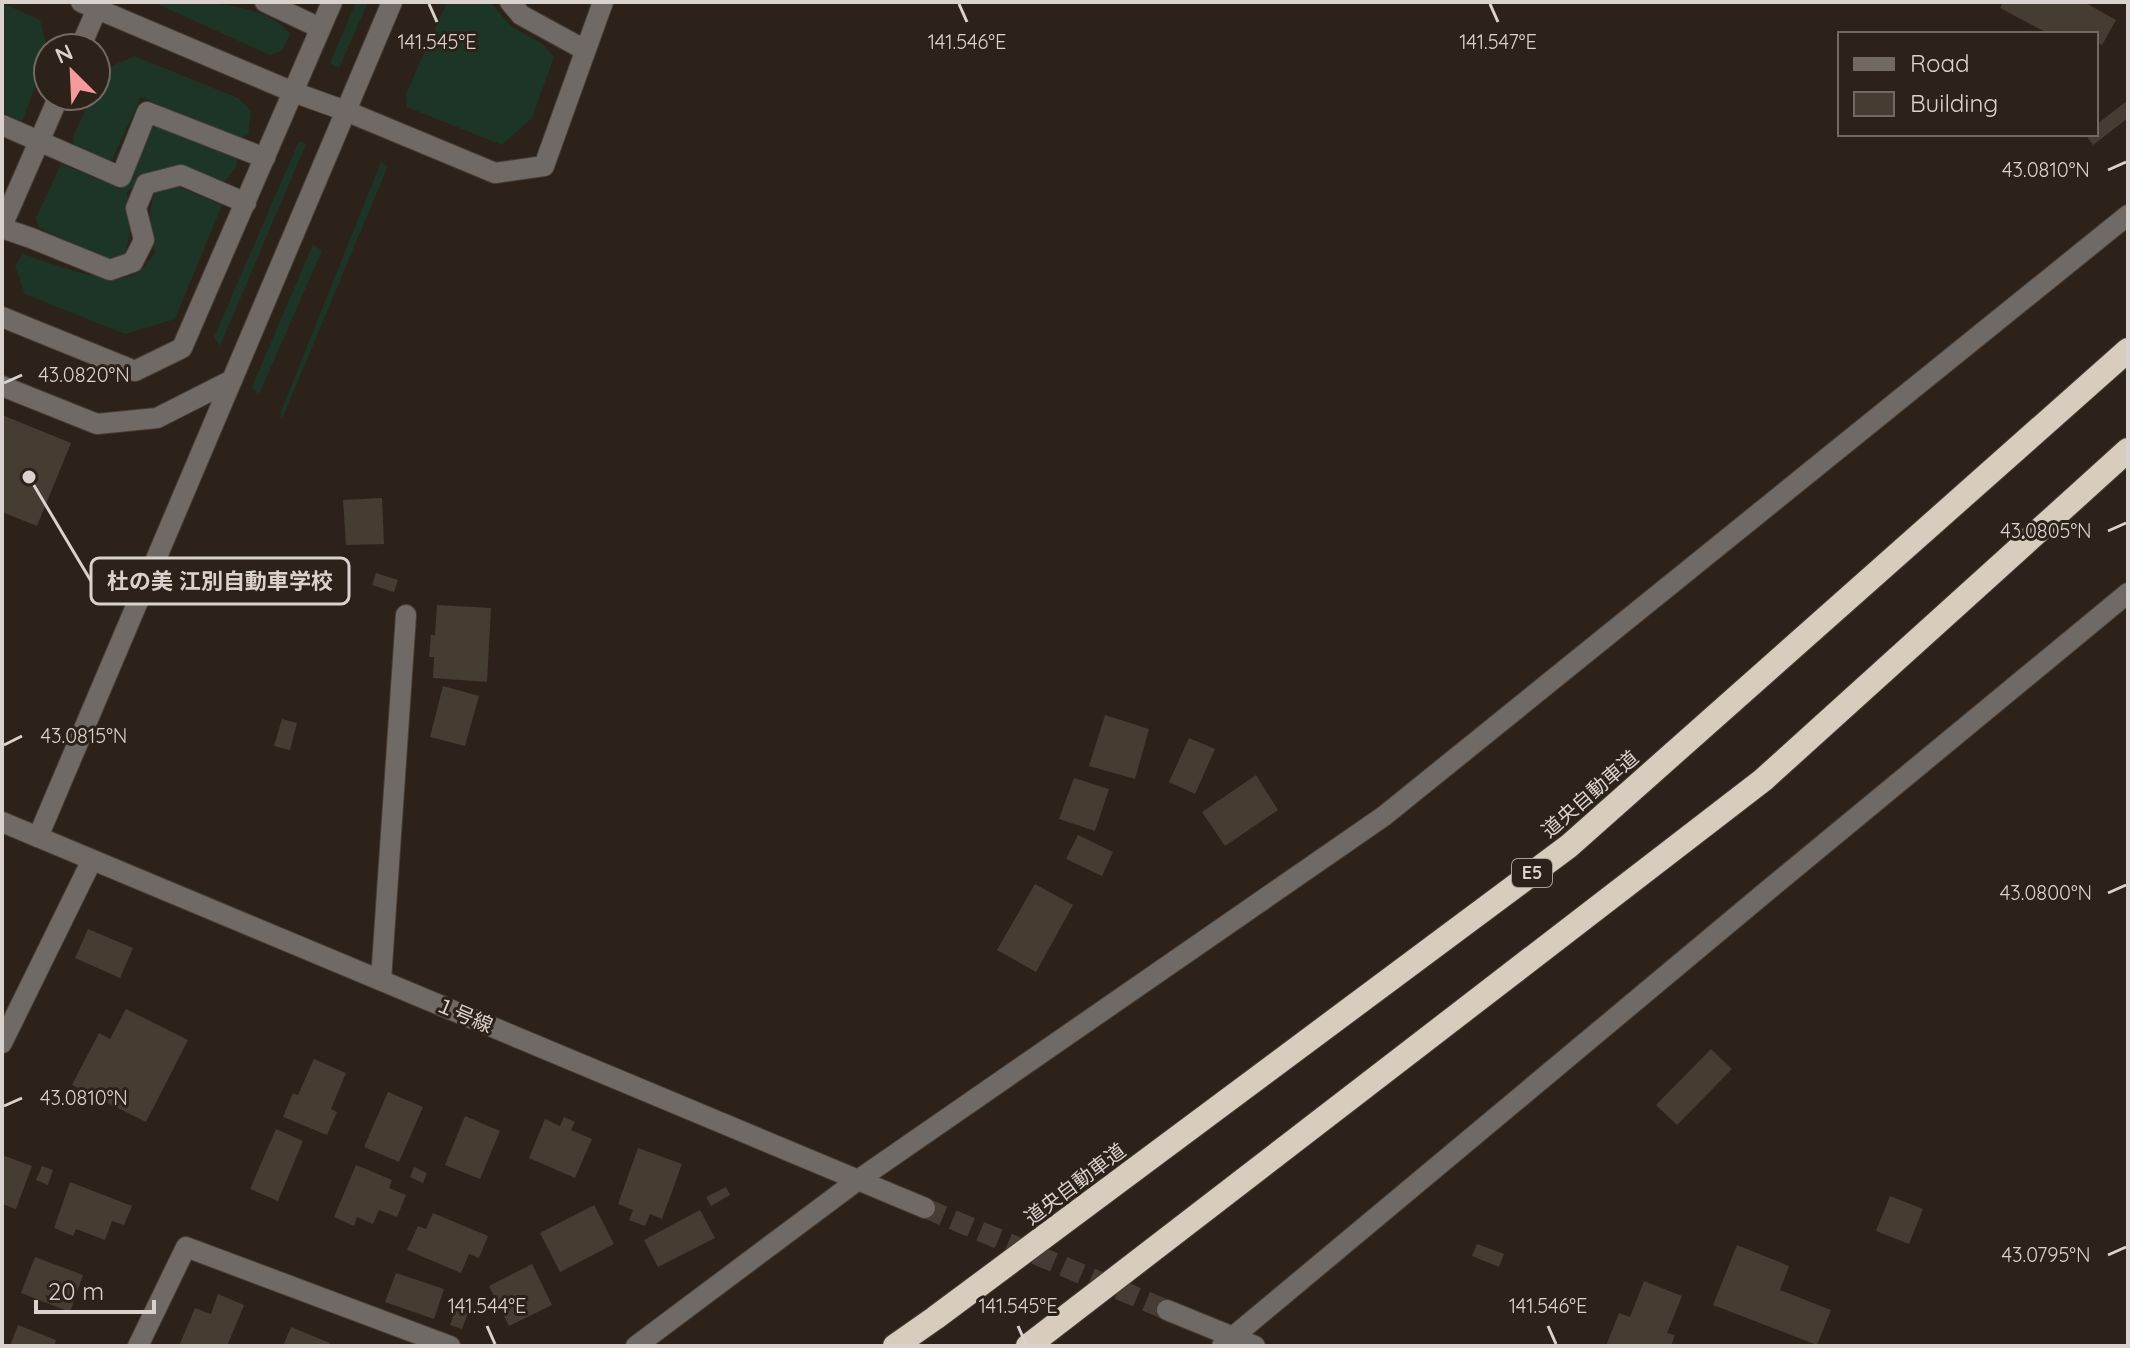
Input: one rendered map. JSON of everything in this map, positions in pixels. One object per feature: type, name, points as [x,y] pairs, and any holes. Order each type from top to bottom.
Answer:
[{"type":"highway","name":"道央自動車道","points":[[895,1346],[1569,846],[2128,350]]},
{"type":"highway","points":[[1028,1346],[1763,780],[2128,450]]},
{"type":"street","points":[[265,2],[320,28]]},
{"type":"street","points":[[2,317],[135,371],[182,348],[332,2]]},
{"type":"street","points":[[38,837],[392,2]]},
{"type":"street","points":[[510,2],[521,15],[585,50]]},
{"type":"street","points":[[85,32],[93,4],[293,92],[495,173],[544,166],[603,2]]},
{"type":"street","points":[[52,112],[2,227],[110,270],[133,262],[144,240],[136,208],[146,184],[181,175],[246,203]]},
{"type":"street","points":[[2,125],[121,177],[147,112],[265,158]]},
{"type":"street","points":[[636,1346],[858,1180],[1384,816],[2128,215]]},
{"type":"street","points":[[2,386],[97,424],[157,418],[232,380]]},
{"type":"street","points":[[1228,1342],[2128,593]]},
{"type":"street","points":[[381,980],[406,615]]},
{"type":"street","name":"１号線","points":[[2,822],[925,1208]]},
{"type":"street","points":[[2,1043],[92,860]]},
{"type":"street","points":[[138,1346],[186,1247],[450,1346]]},
{"type":"street","points":[[1167,1310],[1228,1342],[1255,1346]]},
{"type":"green space","points":[[153,2],[209,3],[247,9],[278,23],[290,34],[283,50],[270,55]]},
{"type":"green space","points":[[356,2],[368,2],[339,68],[330,63]]},
{"type":"green space","points":[[447,2],[490,2],[512,27],[543,44],[554,57],[532,118],[502,145],[407,107],[406,94]]},
{"type":"green space","points":[[2,3],[40,20],[43,32],[32,32],[32,95],[22,122],[2,113]]},
{"type":"green space","points":[[134,56],[238,98],[251,111],[248,135],[237,138],[141,97],[111,162],[74,148],[73,137],[85,112],[112,112],[113,66]]},
{"type":"green space","points":[[155,124],[237,158],[236,167],[223,184],[185,171],[149,172],[127,192],[130,231],[126,253],[112,261],[39,228],[36,218],[61,164],[120,188]]},
{"type":"green space","points":[[299,141],[306,144],[220,346],[214,337]]},
{"type":"green space","points":[[381,162],[388,166],[282,419],[280,414]]},
{"type":"green space","points":[[175,185],[222,205],[175,319],[125,334],[25,294],[15,266],[23,254],[105,277],[128,277],[137,273],[155,253],[150,214],[154,193]]},
{"type":"green space","points":[[313,244],[322,251],[259,394],[252,387]]},
{"type":"building","points":[[2003,2],[2084,2],[2116,20],[2102,45],[2098,43],[2098,32],[2045,32],[2000,8]]},
{"type":"building","points":[[2128,100],[2128,118],[2093,145],[2086,136],[2098,136],[2098,123]]},
{"type":"building","points":[[2,415],[71,443],[37,526],[2,512]]},
{"type":"building","points":[[382,498],[384,544],[346,545],[343,500]]},
{"type":"building","points":[[376,573],[398,580],[394,592],[372,585]]},
{"type":"building","points":[[437,605],[491,608],[487,682],[433,678],[434,657],[429,657],[431,635],[435,635]]},
{"type":"building","points":[[443,686],[479,696],[465,746],[430,737]]},
{"type":"building","points":[[1105,715],[1149,729],[1135,779],[1089,766]]},
{"type":"building","points":[[282,719],[297,723],[290,750],[274,746]]},
{"type":"building","points":[[1189,738],[1215,749],[1195,794],[1169,782]]},
{"type":"building","points":[[1256,775],[1278,810],[1225,846],[1202,812]]},
{"type":"building","points":[[1074,778],[1109,789],[1095,831],[1059,819]]},
{"type":"building","points":[[1078,835],[1113,852],[1102,876],[1066,859]]},
{"type":"building","points":[[1035,884],[1073,905],[1036,972],[997,950]]},
{"type":"building","points":[[88,929],[133,948],[120,978],[75,958]]},
{"type":"building","points":[[126,1009],[188,1040],[146,1122],[72,1085],[99,1033],[110,1039]]},
{"type":"building","points":[[1711,1049],[1732,1069],[1677,1125],[1656,1105]]},
{"type":"building","points":[[314,1059],[346,1073],[331,1109],[337,1112],[327,1135],[283,1117],[293,1093],[298,1095]]},
{"type":"building","points":[[388,1092],[423,1107],[399,1162],[364,1147]]},
{"type":"building","points":[[465,1116],[500,1131],[480,1179],[445,1165]]},
{"type":"building","points":[[564,1117],[575,1122],[571,1130],[592,1139],[575,1178],[529,1158],[545,1119],[560,1126]]},
{"type":"building","points":[[276,1129],[303,1141],[278,1201],[250,1189]]},
{"type":"building","points":[[638,1148],[682,1164],[662,1219],[650,1214],[645,1226],[629,1220],[633,1210],[618,1204]]},
{"type":"building","points":[[2,1155],[32,1166],[16,1209],[2,1204]]},
{"type":"building","points":[[356,1165],[392,1180],[389,1188],[406,1195],[397,1217],[379,1210],[373,1224],[357,1217],[354,1226],[334,1217]]},
{"type":"building","points":[[42,1166],[53,1170],[48,1185],[36,1180]]},
{"type":"building","points":[[414,1167],[427,1173],[423,1183],[410,1177]]},
{"type":"building","points":[[70,1182],[132,1206],[124,1225],[112,1221],[105,1240],[76,1229],[73,1236],[54,1228]]},
{"type":"building","points":[[726,1187],[730,1195],[711,1206],[706,1197]]},
{"type":"building","points":[[1890,1196],[1923,1209],[1909,1244],[1876,1231]]},
{"type":"building","points":[[594,1205],[614,1244],[560,1272],[540,1233]]},
{"type":"building","points":[[700,1210],[715,1238],[658,1267],[644,1240]]},
{"type":"building","points":[[433,1213],[488,1236],[479,1258],[469,1254],[461,1273],[407,1250],[418,1226],[426,1229]]},
{"type":"building","points":[[1477,1244],[1504,1254],[1499,1267],[1472,1256]]},
{"type":"building","points":[[1737,1245],[1789,1266],[1780,1290],[1831,1310],[1817,1345],[1713,1305]]},
{"type":"building","points":[[35,1257],[83,1275],[70,1312],[21,1293]]},
{"type":"building","points":[[532,1264],[552,1305],[509,1326],[489,1286]]},
{"type":"building","points":[[396,1273],[444,1289],[434,1319],[385,1302]]},
{"type":"building","points":[[1644,1281],[1682,1296],[1667,1333],[1675,1335],[1671,1346],[1606,1346],[1619,1313],[1630,1317]]},
{"type":"building","points":[[218,1294],[244,1305],[227,1346],[179,1346],[195,1308],[211,1314]]},
{"type":"building","points":[[459,1300],[471,1305],[462,1329],[450,1325]]},
{"type":"building","points":[[18,1325],[56,1340],[54,1346],[10,1346]]},
{"type":"building","points":[[291,1327],[330,1343],[329,1346],[283,1346]]},
{"type":"tunnel","points":[[925,1208],[1167,1310]]},
{"type":"place","name":"杜の美 江別自動車学校","points":[[29,477]]}]
